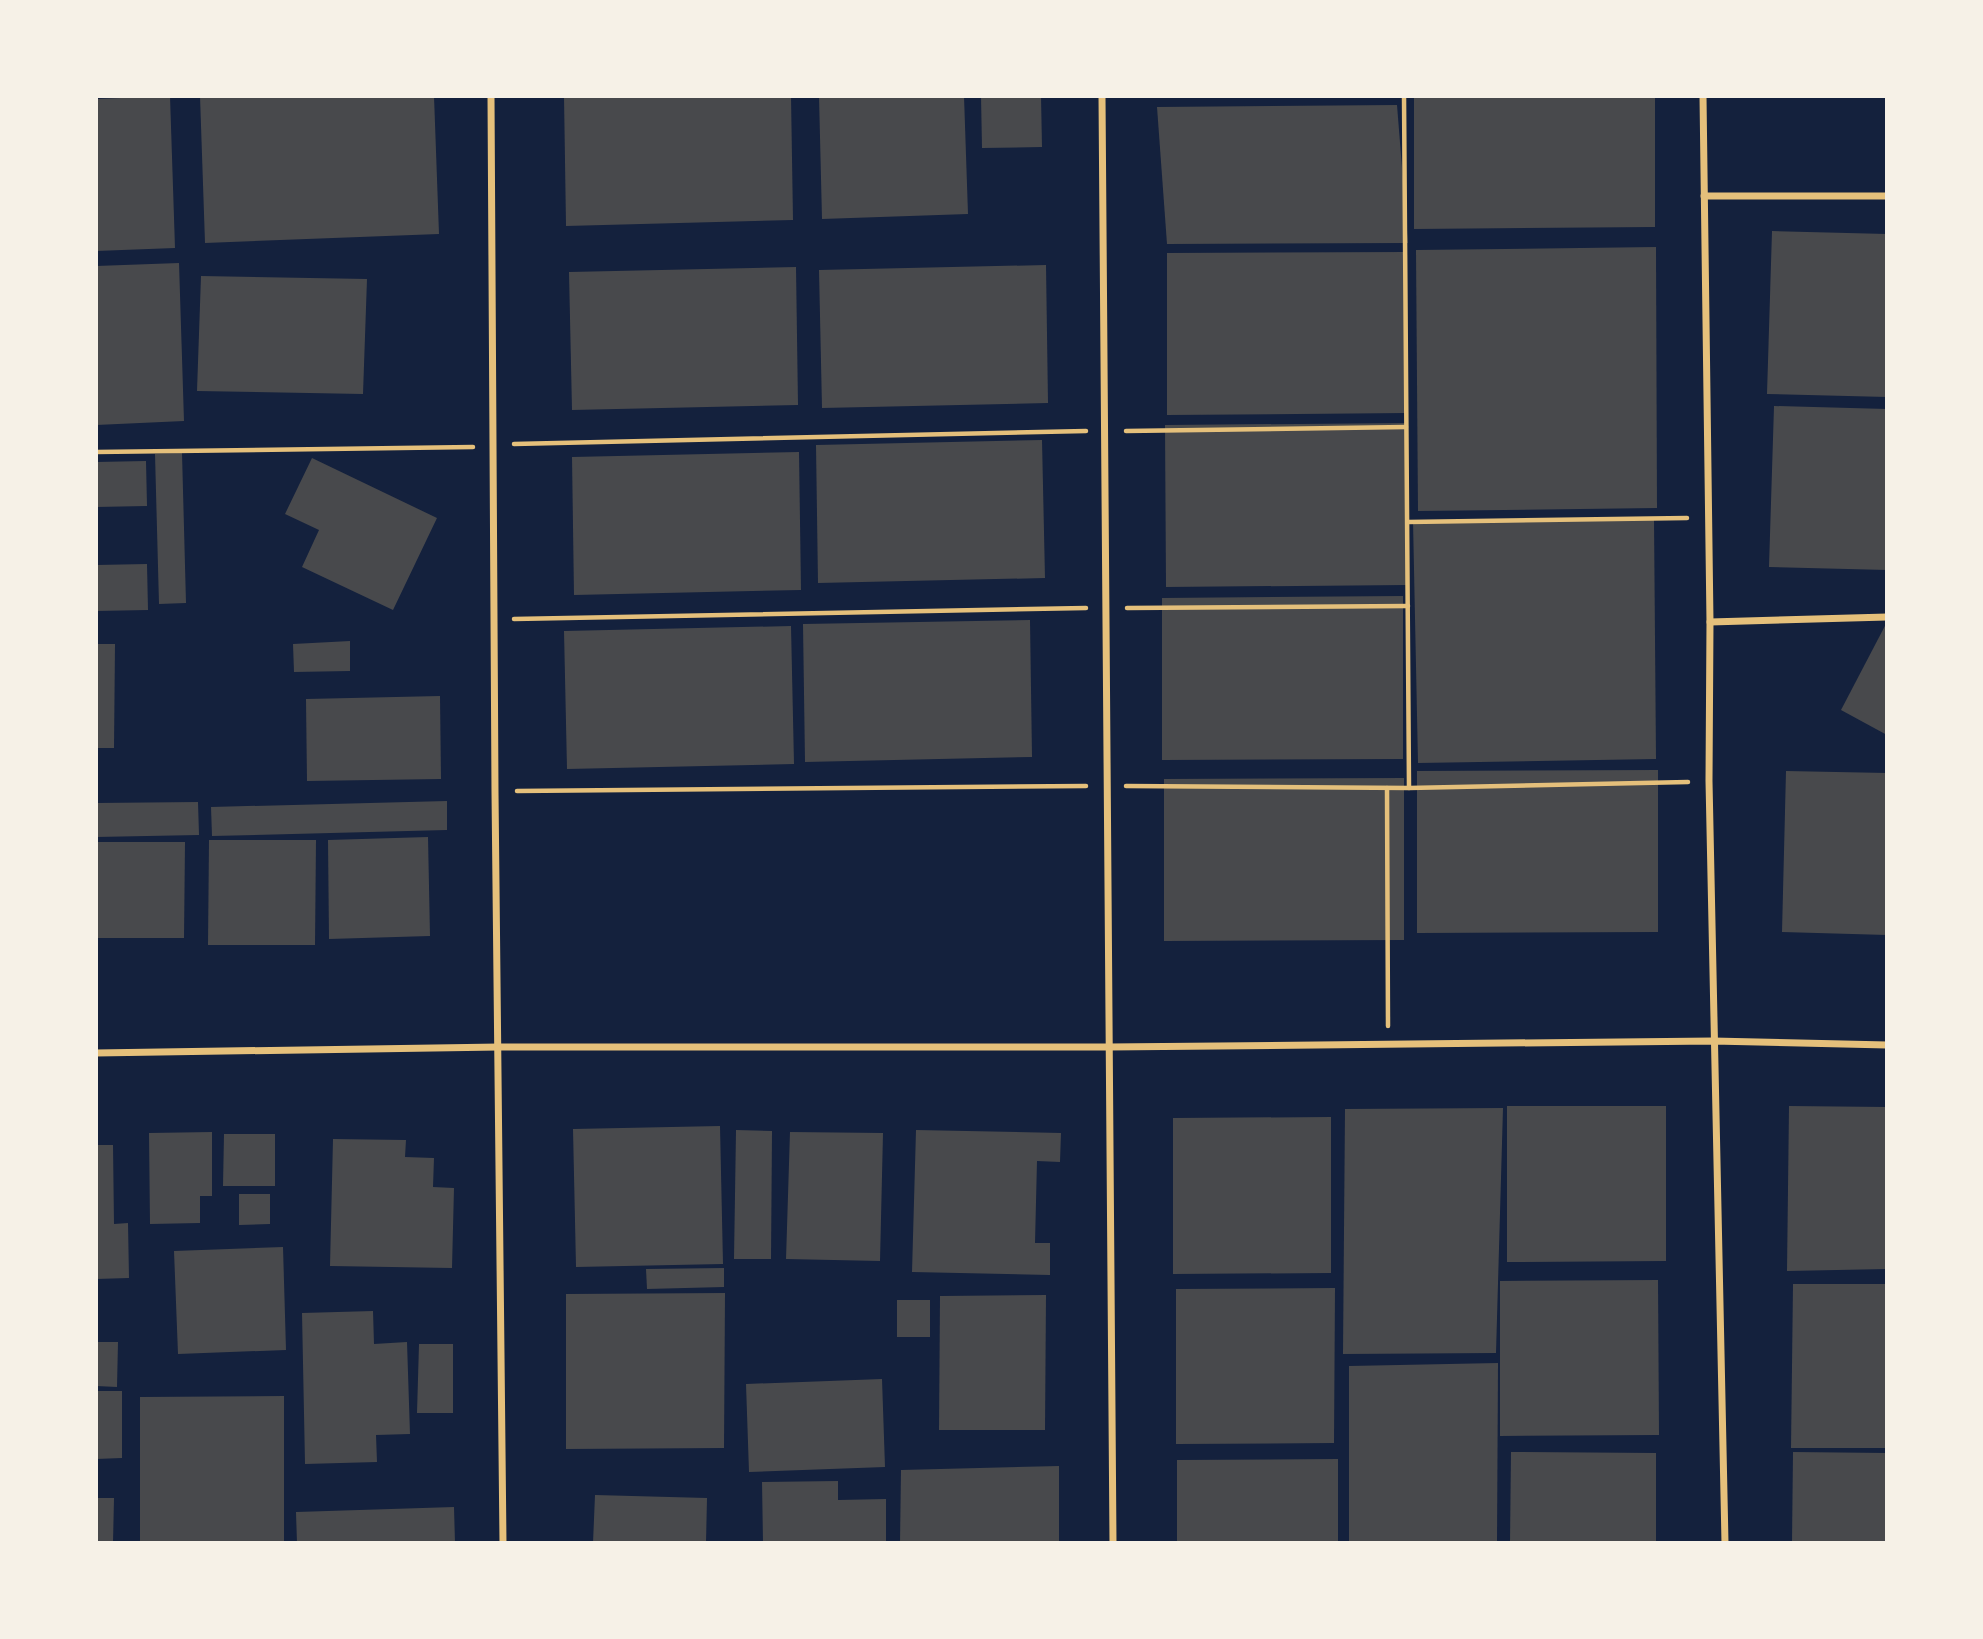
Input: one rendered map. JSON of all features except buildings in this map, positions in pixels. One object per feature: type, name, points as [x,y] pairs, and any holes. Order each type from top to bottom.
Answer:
[{"type":"street","points":[[491,96],[503,1543]]},
{"type":"street","points":[[1102,96],[1113,1543]]},
{"type":"street","points":[[1703,96],[1710,622],[1709,781],[1725,1543]]},
{"type":"street","points":[[1704,196],[1887,196]]},
{"type":"street","points":[[1710,622],[1887,617]]},
{"type":"street","points":[[96,1053],[499,1047],[1109,1047],[1713,1041],[1887,1045]]},
{"type":"path","points":[[1404,96],[1409,788]]},
{"type":"path","points":[[96,452],[1406,427]]},
{"type":"path","points":[[1408,523],[1709,518]]},
{"type":"path","points":[[496,619],[1105,608],[1408,606]]},
{"type":"path","points":[[1387,788],[1388,1044]]}]
